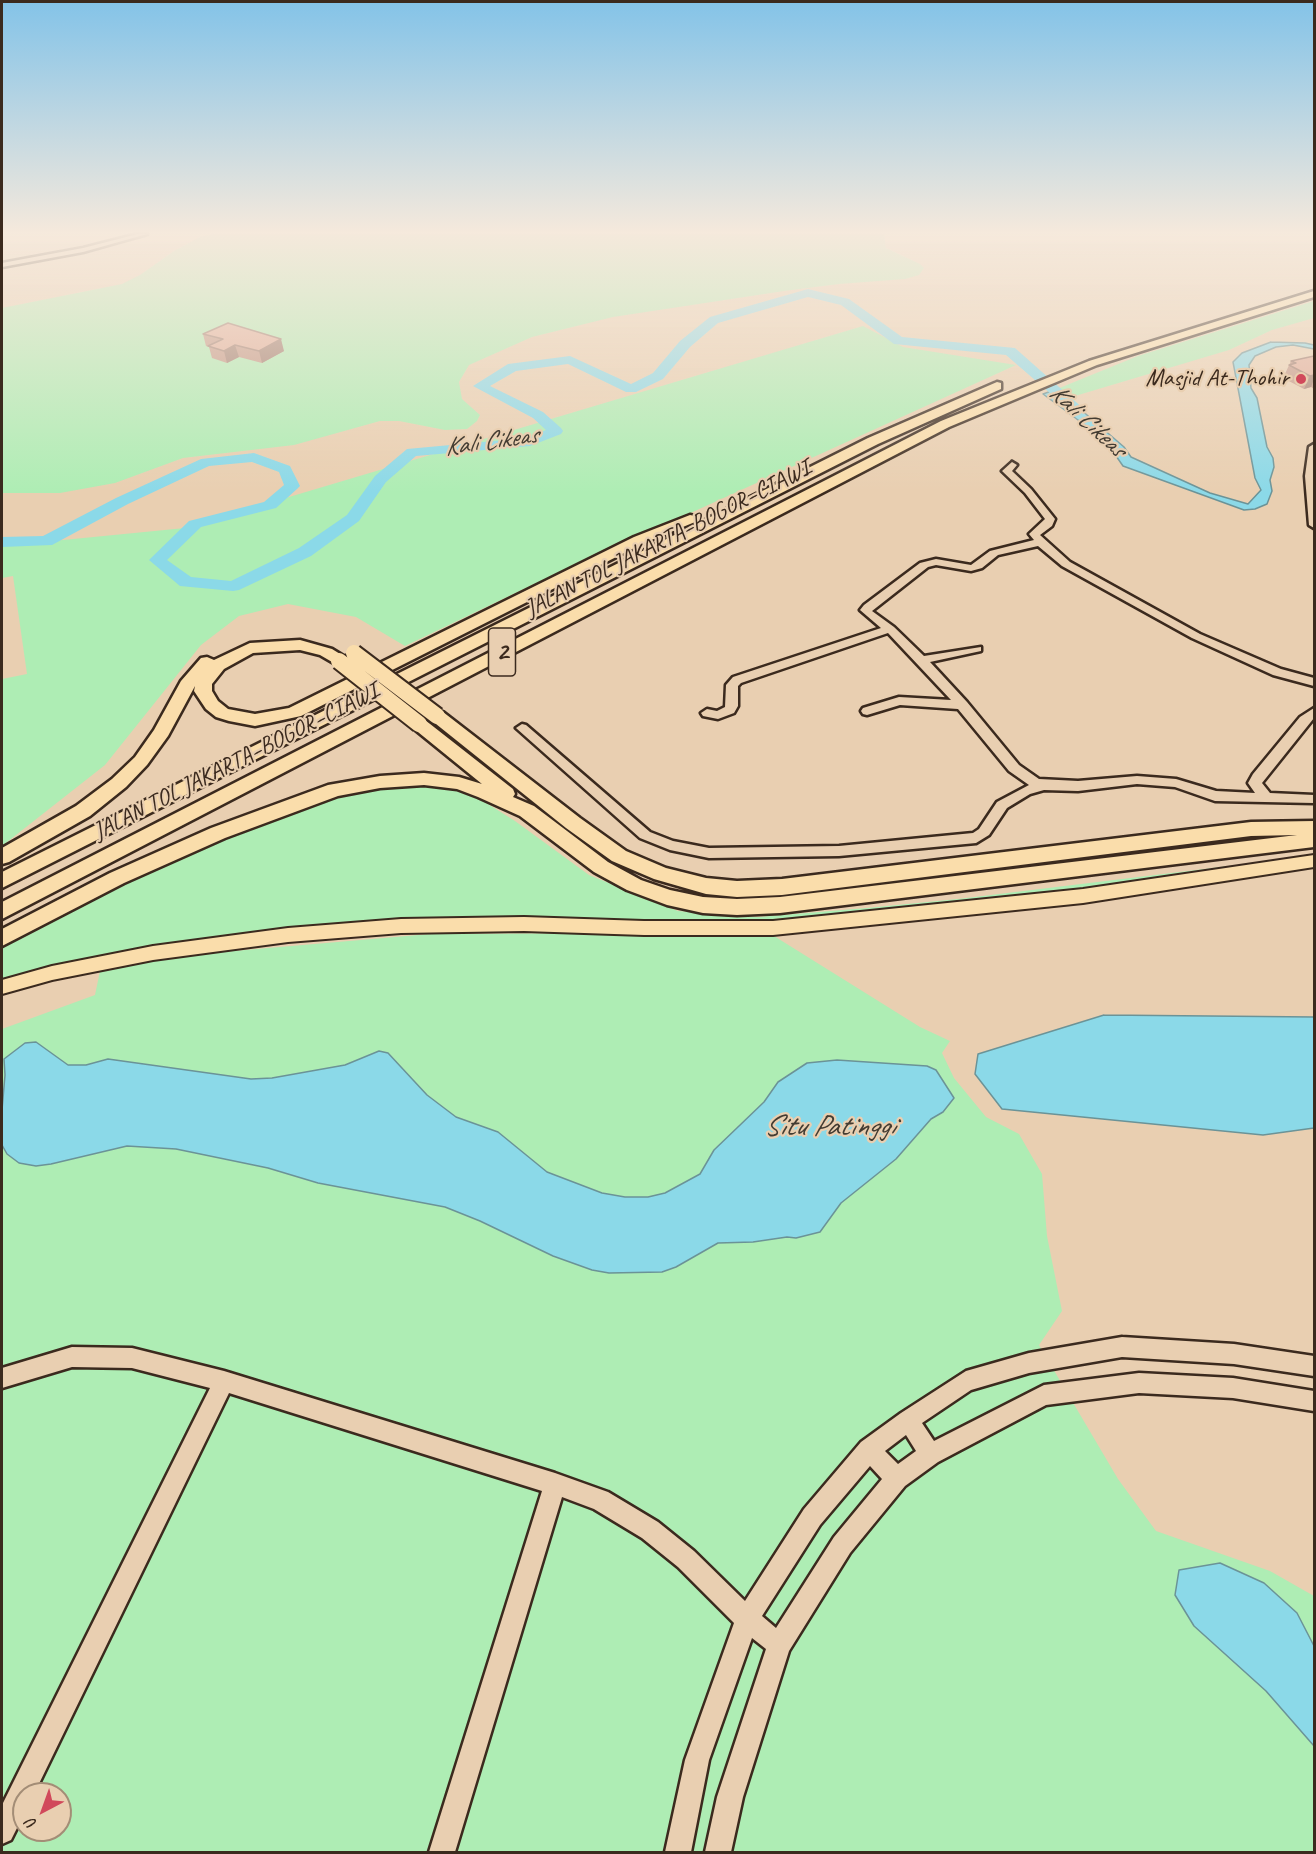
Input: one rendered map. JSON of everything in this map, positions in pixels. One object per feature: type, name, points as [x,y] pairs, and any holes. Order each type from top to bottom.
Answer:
[{"type":"highway","name":"JALAN TOL JAKARTA–BOGOR–CIAWI","points":[[2,881],[938,410],[1068,372],[1228,321]]},
{"type":"highway","name":"JALAN TOL JAKARTA–BOGOR–CIAWI","points":[[2,911],[887,452],[999,392],[1013,380]]},
{"type":"highway","points":[[831,462],[639,540],[295,712],[262,720],[234,717],[222,713],[212,705],[203,691],[204,684],[218,665],[250,648],[300,645],[346,657],[437,716],[573,823],[620,856],[661,874],[706,886],[737,889],[782,887],[1251,829],[1314,828]]},
{"type":"highway","points":[[2,857],[83,811],[119,783],[141,761],[162,732],[197,672],[214,657],[232,646],[254,638],[281,634],[323,637],[419,724],[601,867],[634,885],[694,903],[737,907],[780,905],[1314,840]]},
{"type":"highway","points":[[2,938],[166,855],[335,790],[380,782],[424,779],[459,783],[527,811]]},
{"type":"main road","points":[[2,987],[52,973],[153,953],[288,935],[401,926],[524,924],[644,928],[773,928],[1072,897],[1314,861]]},
{"type":"street","points":[[1314,451],[1312,476],[1314,525]]},
{"type":"street","points":[[1012,465],[1007,471],[1028,491],[1050,519],[1048,524],[1034,534],[1066,564],[1196,636],[1277,672],[1314,681]]},
{"type":"street","points":[[1040,542],[994,553],[972,568],[936,562],[917,569],[867,608],[868,613],[890,629],[963,705],[1014,768],[1043,785]]},
{"type":"street","points":[[707,712],[718,715],[730,710],[732,685],[737,680],[890,629]]},
{"type":"street","points":[[921,660],[977,649]]},
{"type":"street","points":[[867,711],[902,701],[963,705]]},
{"type":"street","points":[[1266,797],[1255,783],[1258,777],[1304,720],[1314,712]]},
{"type":"street","points":[[522,728],[645,835],[670,845],[709,853],[839,852],[976,838],[984,832],[1002,805],[1025,791],[1043,785],[1078,786],[1137,780],[1176,783],[1215,796],[1314,799]]},
{"type":"street","points":[[678,1852],[697,1760],[747,1619],[812,1517],[869,1450],[908,1420],[966,1381],[1029,1363],[1122,1347],[1234,1354],[1314,1365]]},
{"type":"street","points":[[2,1378],[72,1357],[132,1358],[224,1381],[555,1484],[600,1500],[650,1530],[686,1558],[747,1619],[779,1645]]},
{"type":"street","points":[[2,1831],[224,1381]]},
{"type":"street","points":[[718,1852],[730,1797],[779,1645],[842,1545],[897,1478],[930,1454],[1044,1395],[1139,1383],[1233,1388],[1314,1401]]},
{"type":"street","points":[[908,1420],[930,1454]]},
{"type":"street","points":[[869,1450],[897,1478]]},
{"type":"street","points":[[442,1852],[555,1484]]},
{"type":"green space","points":[[2,321],[599,321],[532,337],[469,365],[459,382],[462,399],[480,415],[477,421],[467,429],[445,430],[399,421],[380,421],[294,445],[183,458],[115,483],[60,493],[2,493]]},
{"type":"green space","points":[[1252,321],[1305,321],[1272,330],[1229,350],[1069,398],[1057,389],[1138,356]]},
{"type":"green space","points":[[863,326],[903,347],[1016,365],[530,586],[405,646],[356,617],[288,604],[239,616],[201,645],[105,765],[2,846],[2,679],[27,674],[13,576],[2,578],[2,546],[185,528]]},
{"type":"green space","points":[[409,782],[472,794],[515,821],[589,875],[678,911],[758,917],[958,899],[1311,856],[1314,859],[1188,873],[959,904],[868,913],[695,924],[481,917],[389,921],[112,954],[2,981],[2,942],[163,859],[342,793]]},
{"type":"green space","points":[[632,933],[774,936],[920,1027],[950,1041],[942,1053],[954,1078],[986,1117],[1019,1134],[1042,1174],[1047,1236],[1062,1311],[1039,1345],[1118,1479],[1156,1531],[1270,1571],[1314,1596],[1314,1852],[2,1852],[2,1029],[95,995],[100,971],[176,956],[430,934]]},
{"type":"water","points":[[1271,342],[1305,343],[1314,345],[1314,349],[1293,345],[1276,347],[1255,356],[1249,365],[1251,388],[1257,398],[1267,447],[1273,458],[1274,467],[1270,480],[1272,491],[1267,504],[1255,509],[1244,510],[1123,466],[1105,440],[1043,394],[1057,389],[1124,447],[1131,457],[1210,493],[1248,504],[1261,490],[1255,478],[1233,362],[1242,353]]},
{"type":"water","points":[[1104,1015],[1314,1017],[1314,1128],[1263,1135],[1002,1109],[975,1074],[978,1054]]},
{"type":"water","name":"Situ Patinggi","points":[[36,1042],[68,1065],[86,1065],[108,1059],[251,1079],[272,1078],[345,1065],[379,1051],[388,1053],[427,1095],[456,1117],[498,1132],[547,1172],[602,1193],[625,1197],[648,1197],[665,1193],[700,1174],[714,1150],[764,1102],[778,1082],[807,1063],[837,1060],[927,1066],[936,1070],[954,1098],[943,1112],[931,1119],[896,1159],[841,1203],[820,1232],[796,1238],[718,1243],[676,1267],[662,1272],[609,1273],[592,1270],[553,1256],[445,1207],[318,1183],[268,1168],[176,1149],[127,1146],[51,1164],[36,1166],[19,1163],[7,1154],[2,1145],[4,1059],[25,1043]]},
{"type":"water","points":[[1220,1563],[1264,1583],[1297,1613],[1314,1646],[1314,1746],[1266,1691],[1194,1626],[1175,1595],[1179,1570]]},
{"type":"building","points":[[228,323],[281,339],[259,351],[235,345],[224,351],[208,346],[223,339],[203,334]]},
{"type":"building","points":[[1314,356],[1314,375],[1310,376],[1289,365],[1296,363],[1291,361]]},
{"type":"waterway","name":"Kali Cikeas","points":[[2,542],[46,541],[122,501],[206,462],[254,457],[285,469],[292,486],[270,505],[195,524],[157,560],[186,582],[233,586],[305,552],[353,518],[380,479],[412,452],[530,442],[556,431],[538,415],[480,386],[513,367],[570,360],[631,389],[658,376],[685,344],[713,321]]},
{"type":"waterway","name":"Kali Cikeas","points":[[871,321],[899,341],[1010,351],[1078,410]]},
{"type":"place","name":"Masjid At-Thohir","points":[[1301,379]]}]
